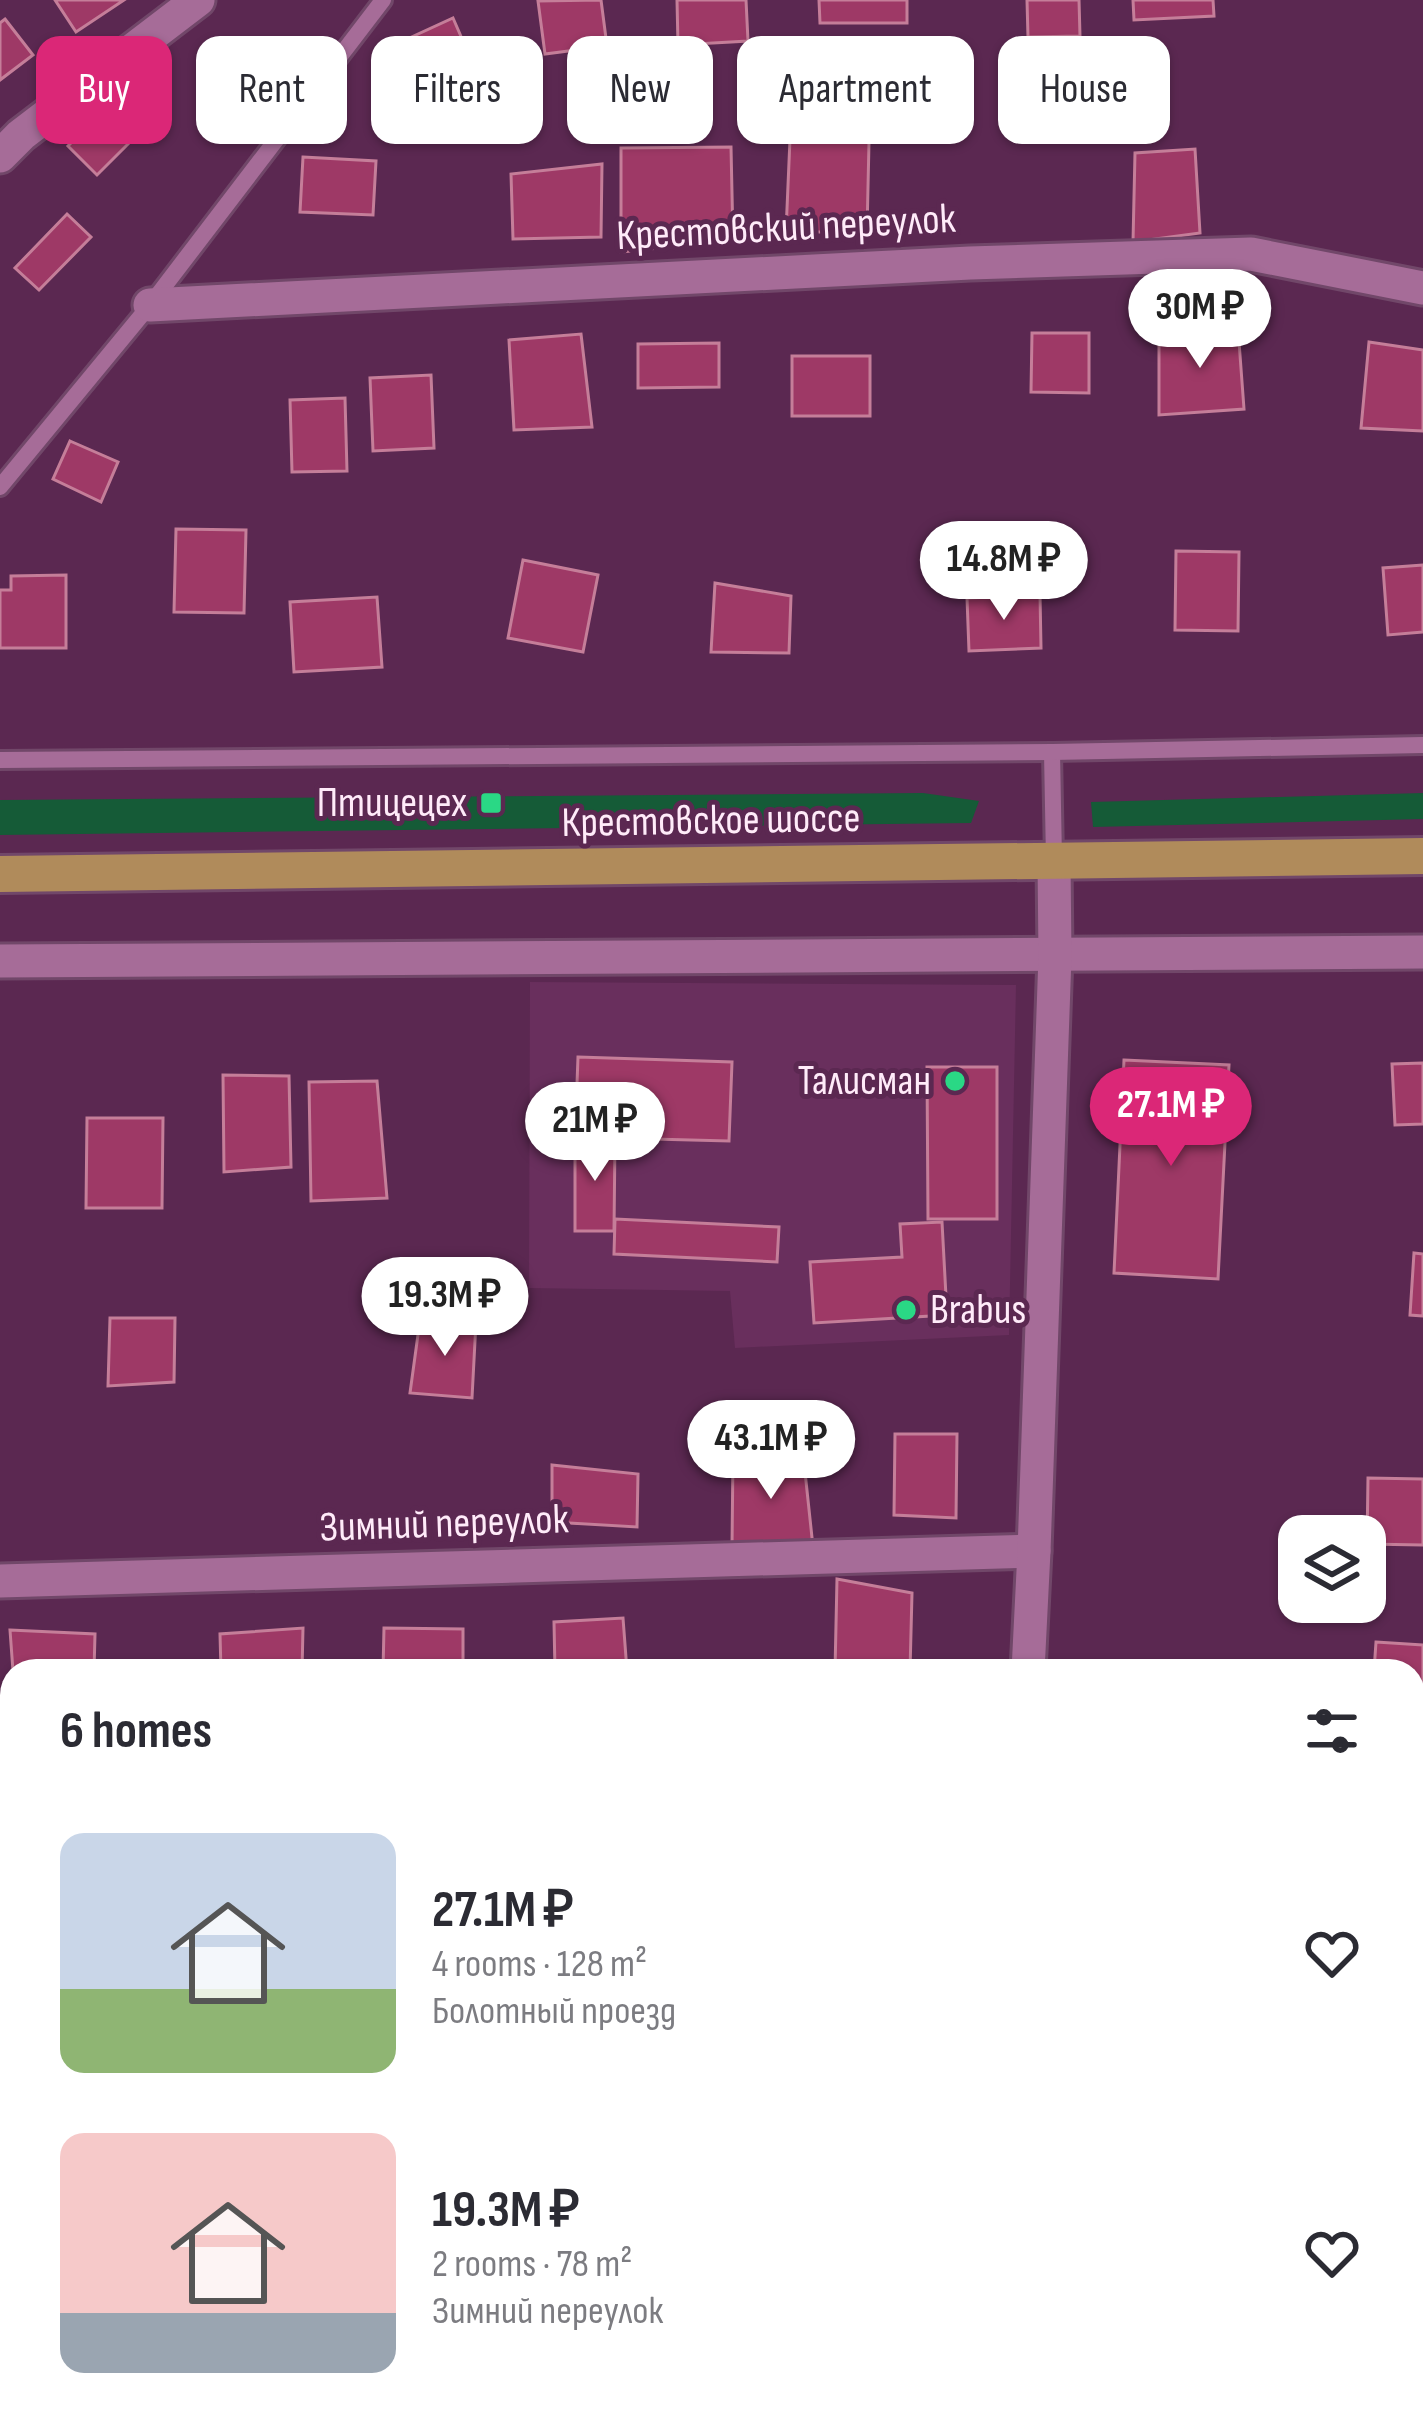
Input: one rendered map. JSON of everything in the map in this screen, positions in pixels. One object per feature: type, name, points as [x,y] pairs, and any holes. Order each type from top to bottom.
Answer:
[{"type":"main road","name":"Крестовское шоссе","points":[[0,874],[1423,856]]},
{"type":"street","points":[[0,156],[198,0]]},
{"type":"street","name":"Крестовский переулок","points":[[150,305],[947,264],[1252,254],[1423,288]]},
{"type":"street","points":[[1029,1659],[1054,861]]},
{"type":"street","points":[[0,961],[1423,952]]},
{"type":"street","name":"Зимний переулок","points":[[0,1581],[1034,1551]]},
{"type":"lane","points":[[0,487],[150,305],[383,0]]},
{"type":"lane","points":[[0,760],[1423,745]]},
{"type":"lane","points":[[1052,752],[1054,861]]},
{"type":"shaded area","points":[[530,982],[1016,985],[1009,1335],[735,1348],[730,1291],[529,1288]]},
{"type":"green space","points":[[923,793],[979,801],[971,823],[0,835],[0,800]]},
{"type":"green space","points":[[1423,793],[1423,819],[1093,827],[1091,802]]},
{"type":"building","points":[[55,0],[124,0],[76,32]]},
{"type":"building","points":[[601,0],[606,36],[567,36],[567,51],[545,54],[538,1]]},
{"type":"building","points":[[677,0],[746,0],[748,36],[713,43],[713,36],[678,36]]},
{"type":"building","points":[[819,0],[907,0],[907,23],[820,23]]},
{"type":"building","points":[[1027,0],[1079,0],[1080,36],[1028,36]]},
{"type":"building","points":[[1133,0],[1213,0],[1214,16],[1134,20]]},
{"type":"building","points":[[453,18],[461,36],[414,36]]},
{"type":"building","points":[[5,19],[33,55],[0,80],[0,23]]},
{"type":"building","points":[[70,144],[128,144],[97,175]]},
{"type":"building","points":[[790,144],[869,144],[867,232],[786,232]]},
{"type":"building","points":[[731,147],[733,240],[621,252],[621,148]]},
{"type":"building","points":[[1195,149],[1200,233],[1133,242],[1135,153]]},
{"type":"building","points":[[303,157],[376,161],[373,215],[300,212]]},
{"type":"building","points":[[602,164],[601,237],[513,239],[511,174]]},
{"type":"building","points":[[67,214],[91,237],[39,290],[15,268]]},
{"type":"building","points":[[1238,328],[1244,409],[1159,415],[1159,331]]},
{"type":"building","points":[[1032,333],[1089,333],[1089,393],[1031,392]]},
{"type":"building","points":[[581,334],[592,427],[514,430],[509,340]]},
{"type":"building","points":[[1369,342],[1423,350],[1423,431],[1361,428]]},
{"type":"building","points":[[719,343],[719,387],[638,388],[638,344]]},
{"type":"building","points":[[792,356],[870,356],[870,416],[792,416]]},
{"type":"building","points":[[431,375],[434,448],[373,451],[370,378]]},
{"type":"building","points":[[345,398],[347,471],[292,472],[290,400]]},
{"type":"building","points":[[70,441],[118,462],[101,502],[53,479]]},
{"type":"building","points":[[176,529],[246,530],[244,613],[174,612]]},
{"type":"building","points":[[1176,551],[1239,552],[1238,631],[1175,630]]},
{"type":"building","points":[[523,560],[598,575],[583,652],[508,638]]},
{"type":"building","points":[[1423,565],[1423,632],[1388,635],[1383,568]]},
{"type":"building","points":[[66,575],[66,648],[0,648],[0,590],[11,590],[11,576]]},
{"type":"building","points":[[715,583],[791,596],[789,653],[711,652]]},
{"type":"building","points":[[1040,595],[1041,648],[969,651],[967,598]]},
{"type":"building","points":[[377,597],[382,667],[294,672],[290,602]]},
{"type":"building","points":[[578,1057],[732,1062],[729,1141],[575,1137]]},
{"type":"building","points":[[1124,1060],[1229,1065],[1218,1279],[1114,1273]]},
{"type":"building","points":[[1423,1063],[1423,1124],[1395,1125],[1392,1064]]},
{"type":"building","points":[[927,1067],[997,1067],[997,1219],[928,1219]]},
{"type":"building","points":[[223,1075],[289,1076],[291,1167],[224,1172]]},
{"type":"building","points":[[377,1081],[387,1198],[311,1201],[309,1082]]},
{"type":"building","points":[[87,1118],[163,1118],[162,1208],[86,1208]]},
{"type":"building","points":[[575,1137],[615,1138],[614,1231],[575,1231]]},
{"type":"building","points":[[615,1219],[779,1227],[777,1262],[614,1254]]},
{"type":"building","points":[[942,1222],[947,1315],[814,1323],[810,1262],[902,1257],[900,1224]]},
{"type":"building","points":[[1414,1253],[1423,1254],[1423,1316],[1410,1315]]},
{"type":"building","points":[[110,1318],[175,1318],[174,1382],[108,1386]]},
{"type":"building","points":[[420,1320],[476,1322],[472,1398],[410,1393]]},
{"type":"building","points":[[895,1434],[957,1434],[956,1518],[894,1515]]},
{"type":"building","points":[[803,1453],[813,1547],[732,1546],[733,1457]]},
{"type":"building","points":[[552,1465],[638,1474],[637,1527],[552,1522]]},
{"type":"building","points":[[1368,1478],[1423,1479],[1423,1545],[1386,1544],[1386,1515],[1367,1515]]},
{"type":"building","points":[[837,1579],[912,1593],[910,1659],[835,1659]]},
{"type":"building","points":[[623,1618],[626,1659],[555,1659],[554,1622]]},
{"type":"building","points":[[303,1628],[302,1659],[221,1659],[220,1634]]},
{"type":"building","points":[[384,1628],[463,1629],[463,1659],[383,1659]]},
{"type":"building","points":[[10,1630],[95,1634],[94,1659],[12,1659]]},
{"type":"building","points":[[1376,1642],[1423,1645],[1423,1659],[1375,1659]]},
{"type":"place","name":"Птицецех","points":[[491,803]]},
{"type":"place","name":"Талисман","points":[[955,1081]]},
{"type":"place","name":"Brabus","points":[[906,1310]]}]
